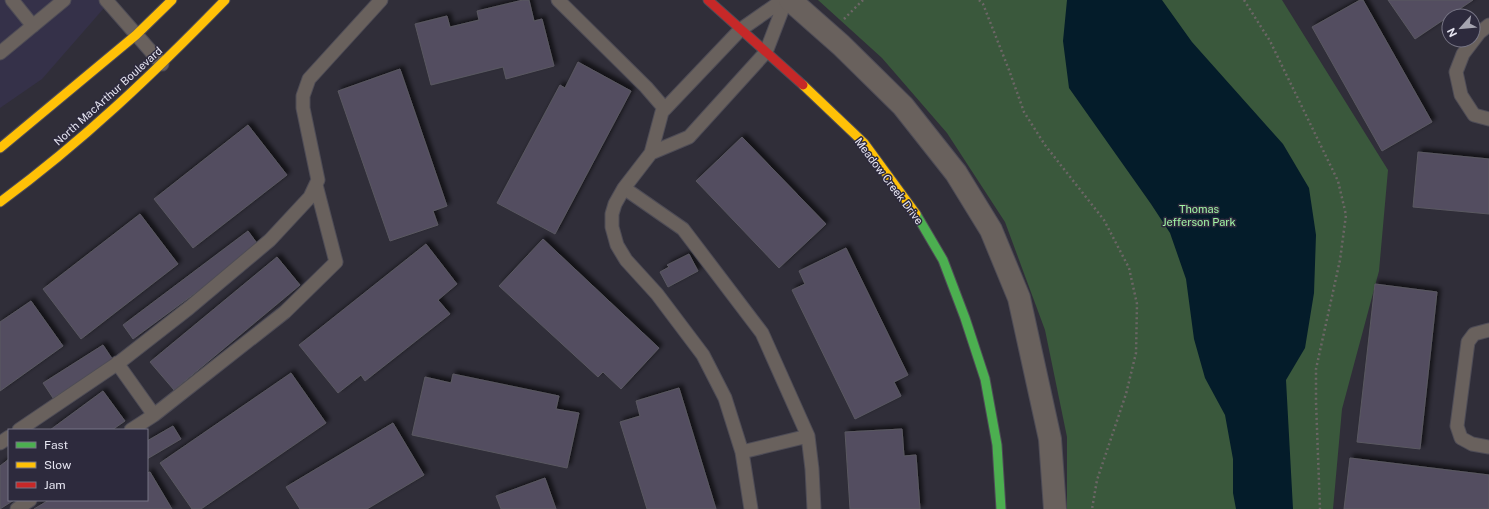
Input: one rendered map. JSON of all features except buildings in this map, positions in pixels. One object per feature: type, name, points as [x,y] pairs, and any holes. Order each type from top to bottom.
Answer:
[{"type":"street","points":[[0,148],[136,35],[172,0]]},
{"type":"street","name":"North MacArthur Boulevard","points":[[0,202],[41,172],[114,109],[162,64],[225,0]]},
{"type":"street","name":"Meadow Creek Drive","points":[[708,0],[809,90],[864,143],[913,209],[943,260],[965,318],[985,379],[997,445],[1001,509]]},
{"type":"street","points":[[790,0],[841,45],[903,106],[956,174],[991,230],[1021,306],[1050,439],[1055,509]]},
{"type":"lane","points":[[12,0],[33,26]]},
{"type":"lane","points":[[0,53],[64,0]]},
{"type":"lane","points":[[106,0],[162,64]]},
{"type":"lane","points":[[20,429],[117,363],[189,308],[270,240],[310,197],[318,180],[303,108],[303,96],[309,79],[381,0]]},
{"type":"lane","points":[[558,0],[646,87],[665,109]]},
{"type":"lane","points":[[751,509],[742,452],[725,398],[703,355],[657,294],[626,260],[617,245],[612,227],[612,214],[615,204],[624,188],[651,153],[662,112],[740,30],[783,0]]},
{"type":"lane","points":[[651,153],[689,137],[766,52],[786,0]]},
{"type":"lane","points":[[1489,25],[1479,32],[1463,54],[1456,72],[1461,95],[1474,115],[1489,119]]},
{"type":"lane","points":[[133,429],[154,415],[285,312],[336,262],[316,185]]},
{"type":"lane","points":[[624,188],[683,229],[762,333],[808,436],[812,469],[814,509]]},
{"type":"lane","points":[[1489,330],[1474,334],[1468,342],[1457,426],[1461,438],[1472,444],[1489,447]]},
{"type":"lane","points":[[117,363],[154,415]]},
{"type":"lane","points":[[742,452],[808,436]]},
{"type":"lane","points":[[17,509],[29,501]]},
{"type":"path","points":[[979,0],[983,4],[1024,112],[1046,146],[1104,220],[1128,268],[1137,304],[1136,353],[1126,394],[1097,480],[1092,509]]},
{"type":"path","points":[[1244,0],[1270,41],[1338,181],[1346,215],[1340,260],[1316,369],[1320,509]]},
{"type":"shaded area","points":[[0,0],[111,0],[42,79],[0,108]]},
{"type":"green space","name":"Thomas Jefferson Park","points":[[818,0],[1282,0],[1388,170],[1379,271],[1342,409],[1333,509],[1067,509],[1067,437],[1045,330],[1005,222],[947,133],[882,58]]},
{"type":"water","points":[[1067,0],[1162,0],[1192,42],[1283,144],[1309,188],[1316,235],[1314,293],[1305,348],[1286,380],[1293,509],[1236,509],[1233,493],[1233,459],[1225,415],[1205,378],[1194,339],[1186,279],[1170,233],[1069,88],[1063,41]]},
{"type":"traffic: fast","points":[[916,214],[943,260],[965,318],[985,379],[997,445],[1001,509]]},
{"type":"traffic: slow","points":[[0,148],[136,35],[172,0]]},
{"type":"traffic: slow","points":[[0,202],[60,155],[117,106],[225,0]]},
{"type":"traffic: slow","points":[[803,85],[864,143],[916,214]]},
{"type":"traffic: jam","points":[[708,0],[803,85]]}]
